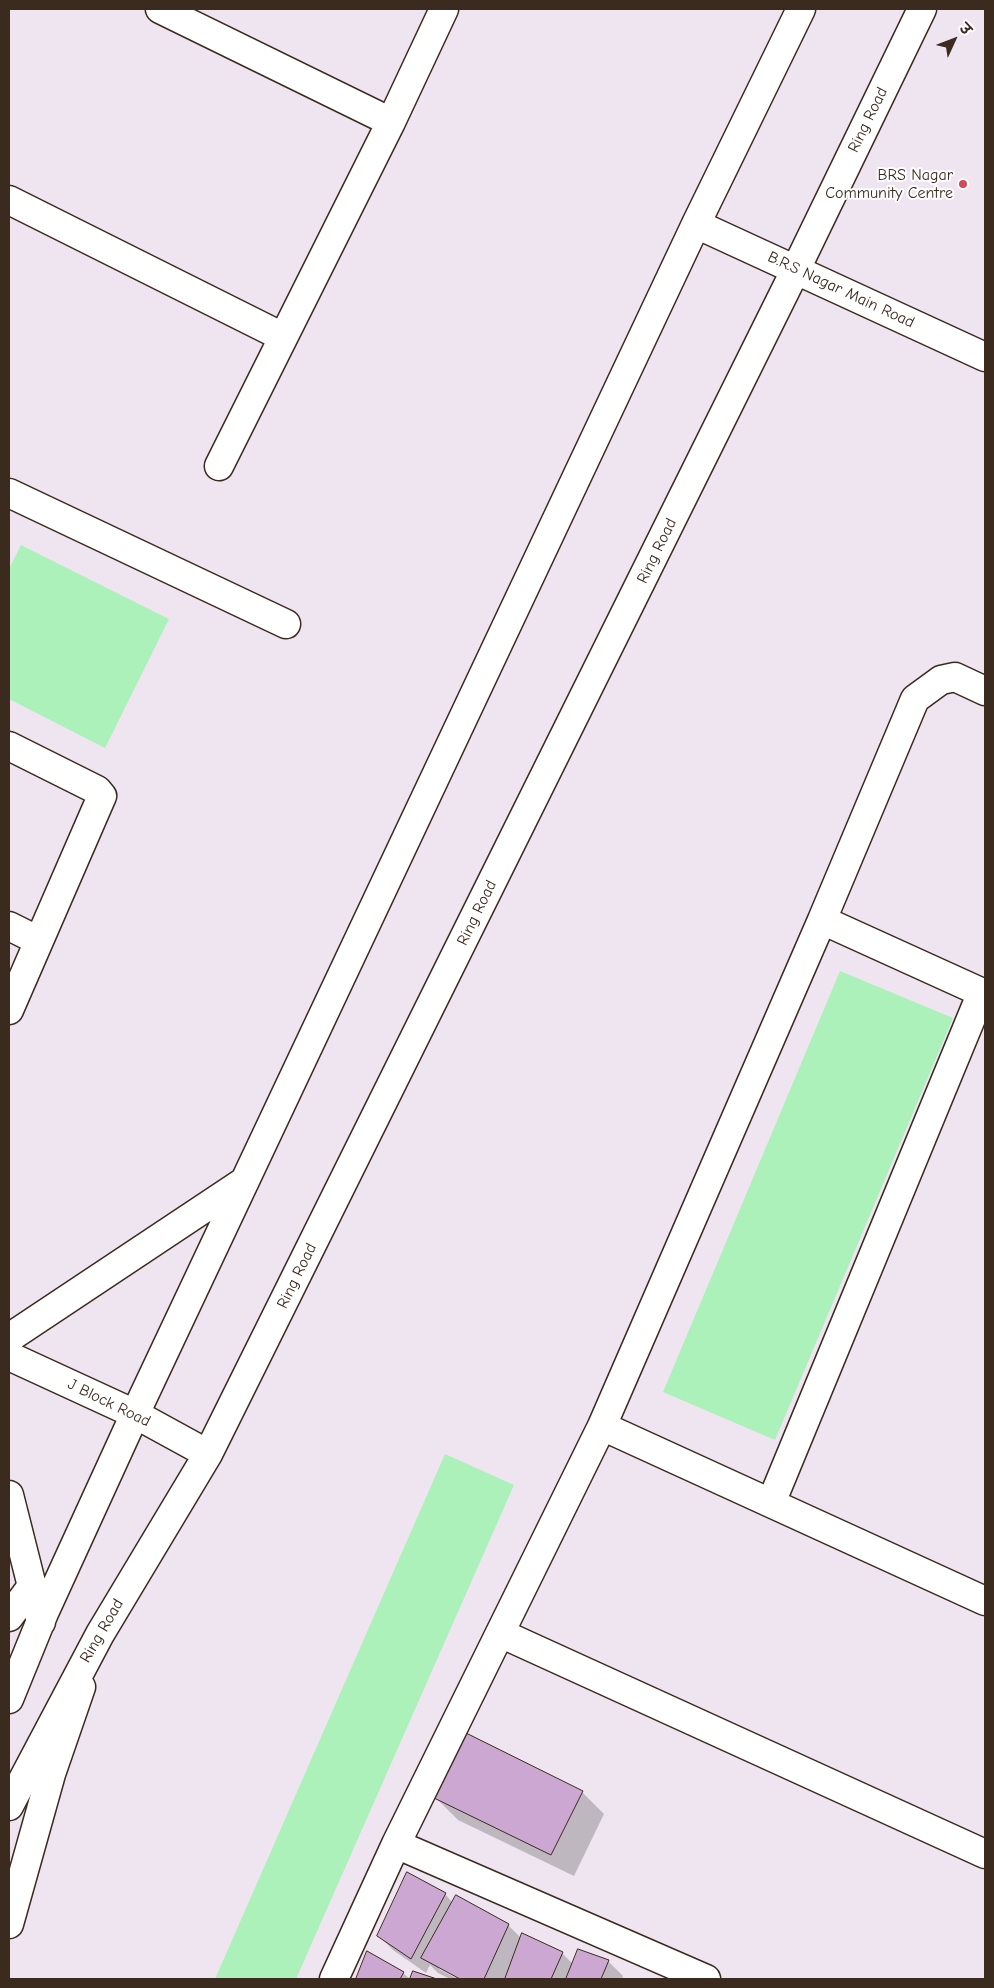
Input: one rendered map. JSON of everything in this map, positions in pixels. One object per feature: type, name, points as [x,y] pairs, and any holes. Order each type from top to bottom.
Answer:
[{"type":"street","points":[[160,9],[391,122]]},
{"type":"street","points":[[219,466],[391,122],[444,9]]},
{"type":"street","points":[[9,1699],[41,1622],[135,1414],[696,224],[801,9]]},
{"type":"street","name":"Ring Road","points":[[9,1806],[100,1634],[208,1454],[796,269],[922,9]]},
{"type":"street","points":[[9,200],[283,337]]},
{"type":"street","name":"B.R.S Nagar Main Road","points":[[696,224],[985,357]]},
{"type":"street","points":[[9,493],[286,624]]},
{"type":"street","points":[[334,1979],[396,1844],[602,1426],[822,920],[915,699],[941,680],[955,677],[985,691]]},
{"type":"street","points":[[9,746],[97,790],[102,796],[9,1010]]},
{"type":"street","points":[[771,1503],[984,993],[822,920]]},
{"type":"street","points":[[9,926],[39,941]]},
{"type":"street","points":[[9,1338],[245,1180]]},
{"type":"street","name":"J Block Road","points":[[9,1356],[135,1414],[208,1454]]},
{"type":"street","points":[[602,1426],[985,1601]]},
{"type":"street","points":[[9,1495],[41,1622]]},
{"type":"street","points":[[9,1617],[32,1586]]},
{"type":"street","points":[[500,1633],[985,1854]]},
{"type":"street","points":[[9,1924],[51,1774],[100,1634]]},
{"type":"street","points":[[396,1844],[706,1979]]},
{"type":"green space","points":[[21,545],[169,619],[105,748],[9,699],[9,569]]},
{"type":"green space","points":[[840,971],[953,1018],[775,1440],[663,1392]]},
{"type":"green space","points":[[445,1454],[514,1485],[296,1979],[215,1979]]},
{"type":"building","points":[[466,1733],[583,1791],[551,1855],[434,1798]]},
{"type":"building","points":[[407,1872],[446,1893],[411,1959],[377,1936]]},
{"type":"building","points":[[456,1895],[509,1924],[484,1979],[460,1979],[421,1958]]},
{"type":"building","points":[[522,1933],[563,1952],[551,1979],[505,1979]]},
{"type":"building","points":[[578,1949],[609,1960],[601,1979],[566,1979]]},
{"type":"building","points":[[367,1951],[404,1972],[400,1979],[356,1979]]},
{"type":"building","points":[[413,1971],[437,1979],[410,1979]]},
{"type":"place","name":"BRS Nagar Community Centre","points":[[963,184]]}]
